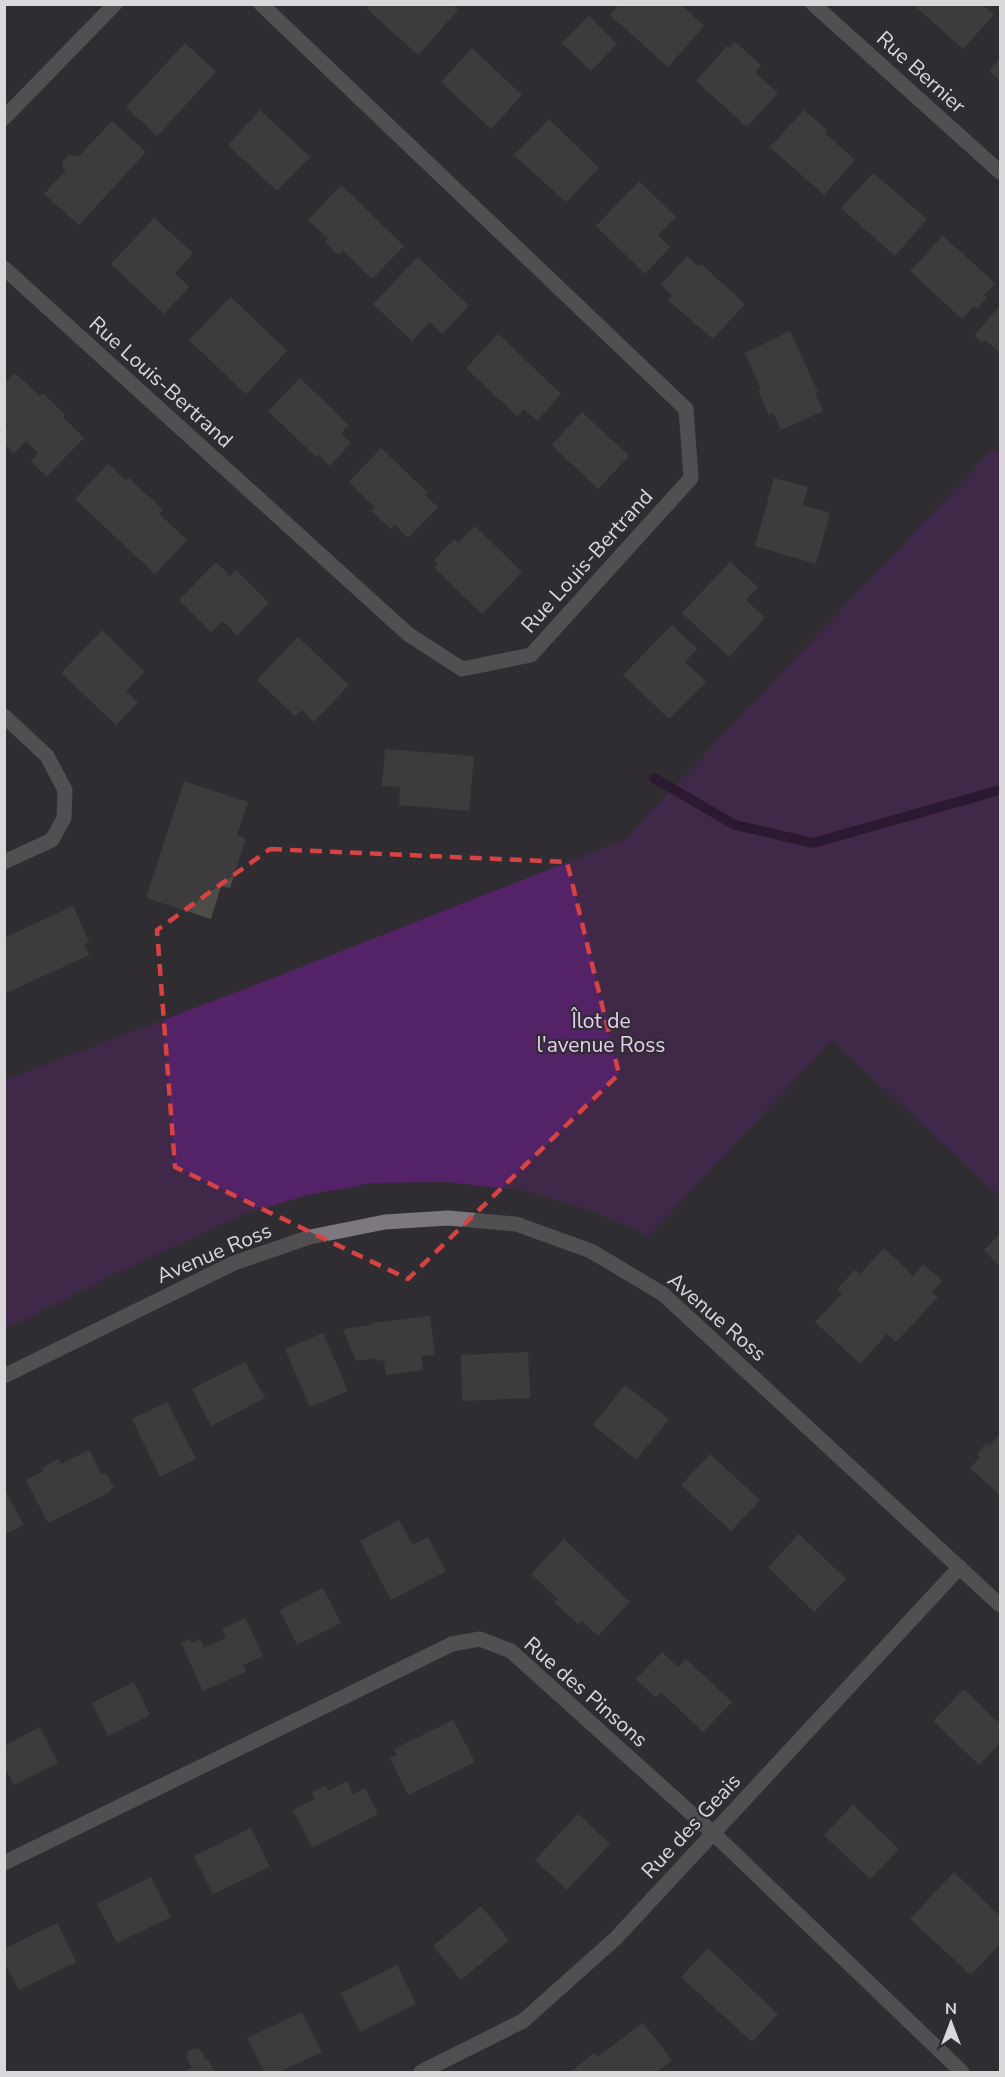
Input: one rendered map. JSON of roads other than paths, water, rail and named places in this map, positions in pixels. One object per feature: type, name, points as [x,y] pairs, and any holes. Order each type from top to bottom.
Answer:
[{"type":"street","points":[[4,118],[115,4]]},
{"type":"street","name":"Rue Louis-Bertrand","points":[[4,268],[408,634],[462,669],[531,655],[691,478],[686,409],[261,4]]},
{"type":"street","name":"Rue Bernier","points":[[813,4],[1000,172]]},
{"type":"street","points":[[4,716],[47,756],[65,790],[64,818],[52,840],[4,862]]},
{"type":"street","name":"Avenue Ross","points":[[4,1376],[234,1263],[310,1237],[385,1222],[448,1218],[516,1224],[591,1251],[663,1294],[1000,1605]]},
{"type":"street","name":"Rue des Geais","points":[[421,2073],[523,2021],[616,1938],[960,1567]]},
{"type":"street","name":"Rue des Pinsons","points":[[4,1863],[452,1644],[480,1639],[511,1651],[713,1833],[962,2073]]},
{"type":"waterway","points":[[654,778],[735,825],[813,843],[1000,790]]},
{"type":"park label","name":"Îlot de l'avenue Ross","points":[[601,1033]]}]
